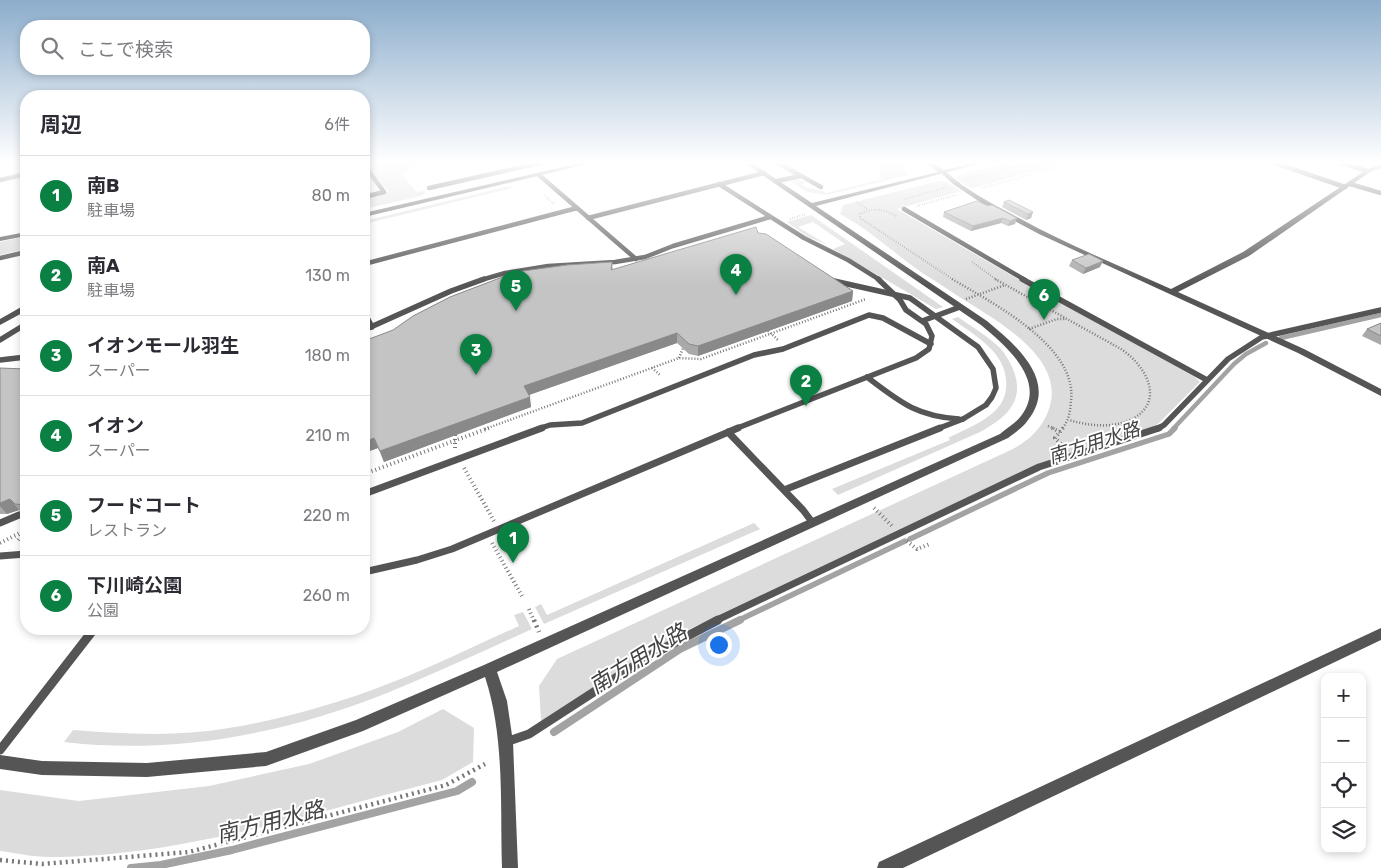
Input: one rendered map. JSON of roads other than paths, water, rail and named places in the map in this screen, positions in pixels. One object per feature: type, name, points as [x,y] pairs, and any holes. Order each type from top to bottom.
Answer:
[{"type":"street","points":[[370,214],[415,204]]},
{"type":"street","points":[[0,762],[42,768],[147,770],[266,758],[358,726],[489,670],[1004,436],[1025,418],[1034,401],[1032,377],[1022,358],[1004,339],[960,304],[805,204]]},
{"type":"street","points":[[812,209],[832,204]]},
{"type":"street","points":[[988,204],[1041,233],[1324,362],[1381,393]]},
{"type":"street","points":[[1172,292],[1246,254],[1320,204]]},
{"type":"street","points":[[0,239],[20,235]]},
{"type":"street","points":[[0,322],[20,311]]},
{"type":"street","points":[[885,868],[1381,634]]},
{"type":"street","points":[[489,670],[500,701],[506,742],[510,868]]},
{"type":"lane","points":[[572,204],[636,259]]},
{"type":"lane","points":[[588,218],[644,204]]},
{"type":"lane","points":[[370,571],[418,560],[452,549],[728,432],[917,358],[926,352],[931,344],[932,336],[926,324],[906,310],[900,300],[882,281],[866,269],[809,242],[749,204]]},
{"type":"lane","points":[[370,262],[577,208]]},
{"type":"lane","points":[[904,209],[1014,274],[1207,380]]},
{"type":"lane","points":[[370,323],[372,327],[440,295],[488,277],[553,265],[636,259],[770,217]]},
{"type":"lane","points":[[0,258],[20,253]]},
{"type":"lane","points":[[784,490],[963,419],[980,411],[995,393],[997,383],[995,371],[978,346],[910,298],[897,293],[828,278]]},
{"type":"lane","points":[[922,321],[960,304]]},
{"type":"lane","points":[[506,742],[529,734],[651,656],[691,633],[1039,467],[1158,429],[1234,354],[1247,345],[1268,336],[1381,310]]},
{"type":"lane","points":[[370,492],[550,425],[582,423],[754,355],[783,349],[869,315],[879,315],[919,340],[931,344]]},
{"type":"lane","points":[[0,340],[20,328]]},
{"type":"lane","points":[[0,360],[20,358]]},
{"type":"lane","points":[[867,377],[908,408],[918,413],[937,418],[963,419]]},
{"type":"lane","points":[[728,432],[812,522]]},
{"type":"lane","points":[[0,522],[20,515]]},
{"type":"lane","points":[[0,556],[20,554]]},
{"type":"lane","points":[[0,750],[89,635]]},
{"type":"waterway","name":"南方用水路","points":[[1281,338],[1381,315]]},
{"type":"waterway","name":"南方用水路","points":[[1173,429],[1234,364],[1246,354],[1266,343]]},
{"type":"waterway","name":"南方用水路","points":[[910,539],[1048,473],[1169,434],[1175,428]]},
{"type":"waterway","name":"南方用水路","points":[[737,621],[905,541]]},
{"type":"waterway","name":"南方用水路","points":[[554,732],[680,649],[740,620]]},
{"type":"waterway","name":"南方用水路","points":[[131,868],[161,865],[232,850],[457,791],[472,782]]},
{"type":"place","name":"イオン","points":[[736,295]]},
{"type":"place","name":"フードコート","points":[[516,311]]},
{"type":"place","name":"下川崎公園","points":[[1044,320]]},
{"type":"place","name":"イオンモール羽生","points":[[476,375]]},
{"type":"place","name":"南A","points":[[806,406]]},
{"type":"place","name":"南B","points":[[513,563]]}]
